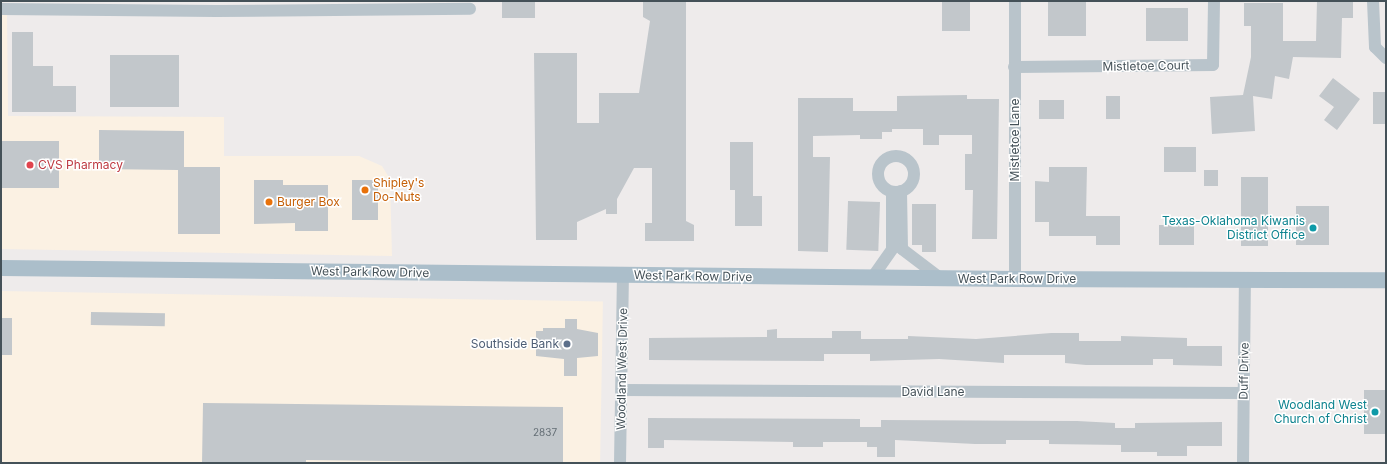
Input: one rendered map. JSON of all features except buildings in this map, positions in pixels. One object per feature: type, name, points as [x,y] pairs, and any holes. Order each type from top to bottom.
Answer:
[{"type":"main road","name":"West Park Row Drive","points":[[1,268],[872,278],[1386,280]]},
{"type":"street","name":"Mistletoe Lane","points":[[1015,1],[1015,279]]},
{"type":"street","name":"Mistletoe Court","points":[[1014,67],[1213,65],[1214,1]]},
{"type":"street","points":[[1374,1],[1376,47],[1386,58]]},
{"type":"street","points":[[1,8],[279,5],[470,9]]},
{"type":"street","points":[[872,278],[897,249],[896,192]]},
{"type":"street","points":[[897,249],[940,278]]},
{"type":"street","name":"Woodland West Drive","points":[[620,463],[623,390],[622,275]]},
{"type":"street","name":"Duff Drive","points":[[1242,463],[1245,280]]},
{"type":"street","name":"David Lane","points":[[623,390],[1243,393]]},
{"type":"shaded area","points":[[1,14],[7,14],[8,116],[224,117],[224,156],[359,156],[382,166],[390,179],[392,256],[1,249]]},
{"type":"shaded area","points":[[1,291],[603,302],[600,463],[1,463]]},
{"type":"place","name":"CVS Pharmacy","points":[[30,165]]},
{"type":"place","name":"Shipley's Do-Nuts","points":[[365,190]]},
{"type":"place","name":"Burger Box","points":[[269,202]]},
{"type":"place","name":"Texas-Oklahoma Kiwanis District Office","points":[[1313,228]]},
{"type":"place","name":"Southside Bank","points":[[567,344]]},
{"type":"place","name":"Woodland West Church of Christ","points":[[1375,412]]}]
